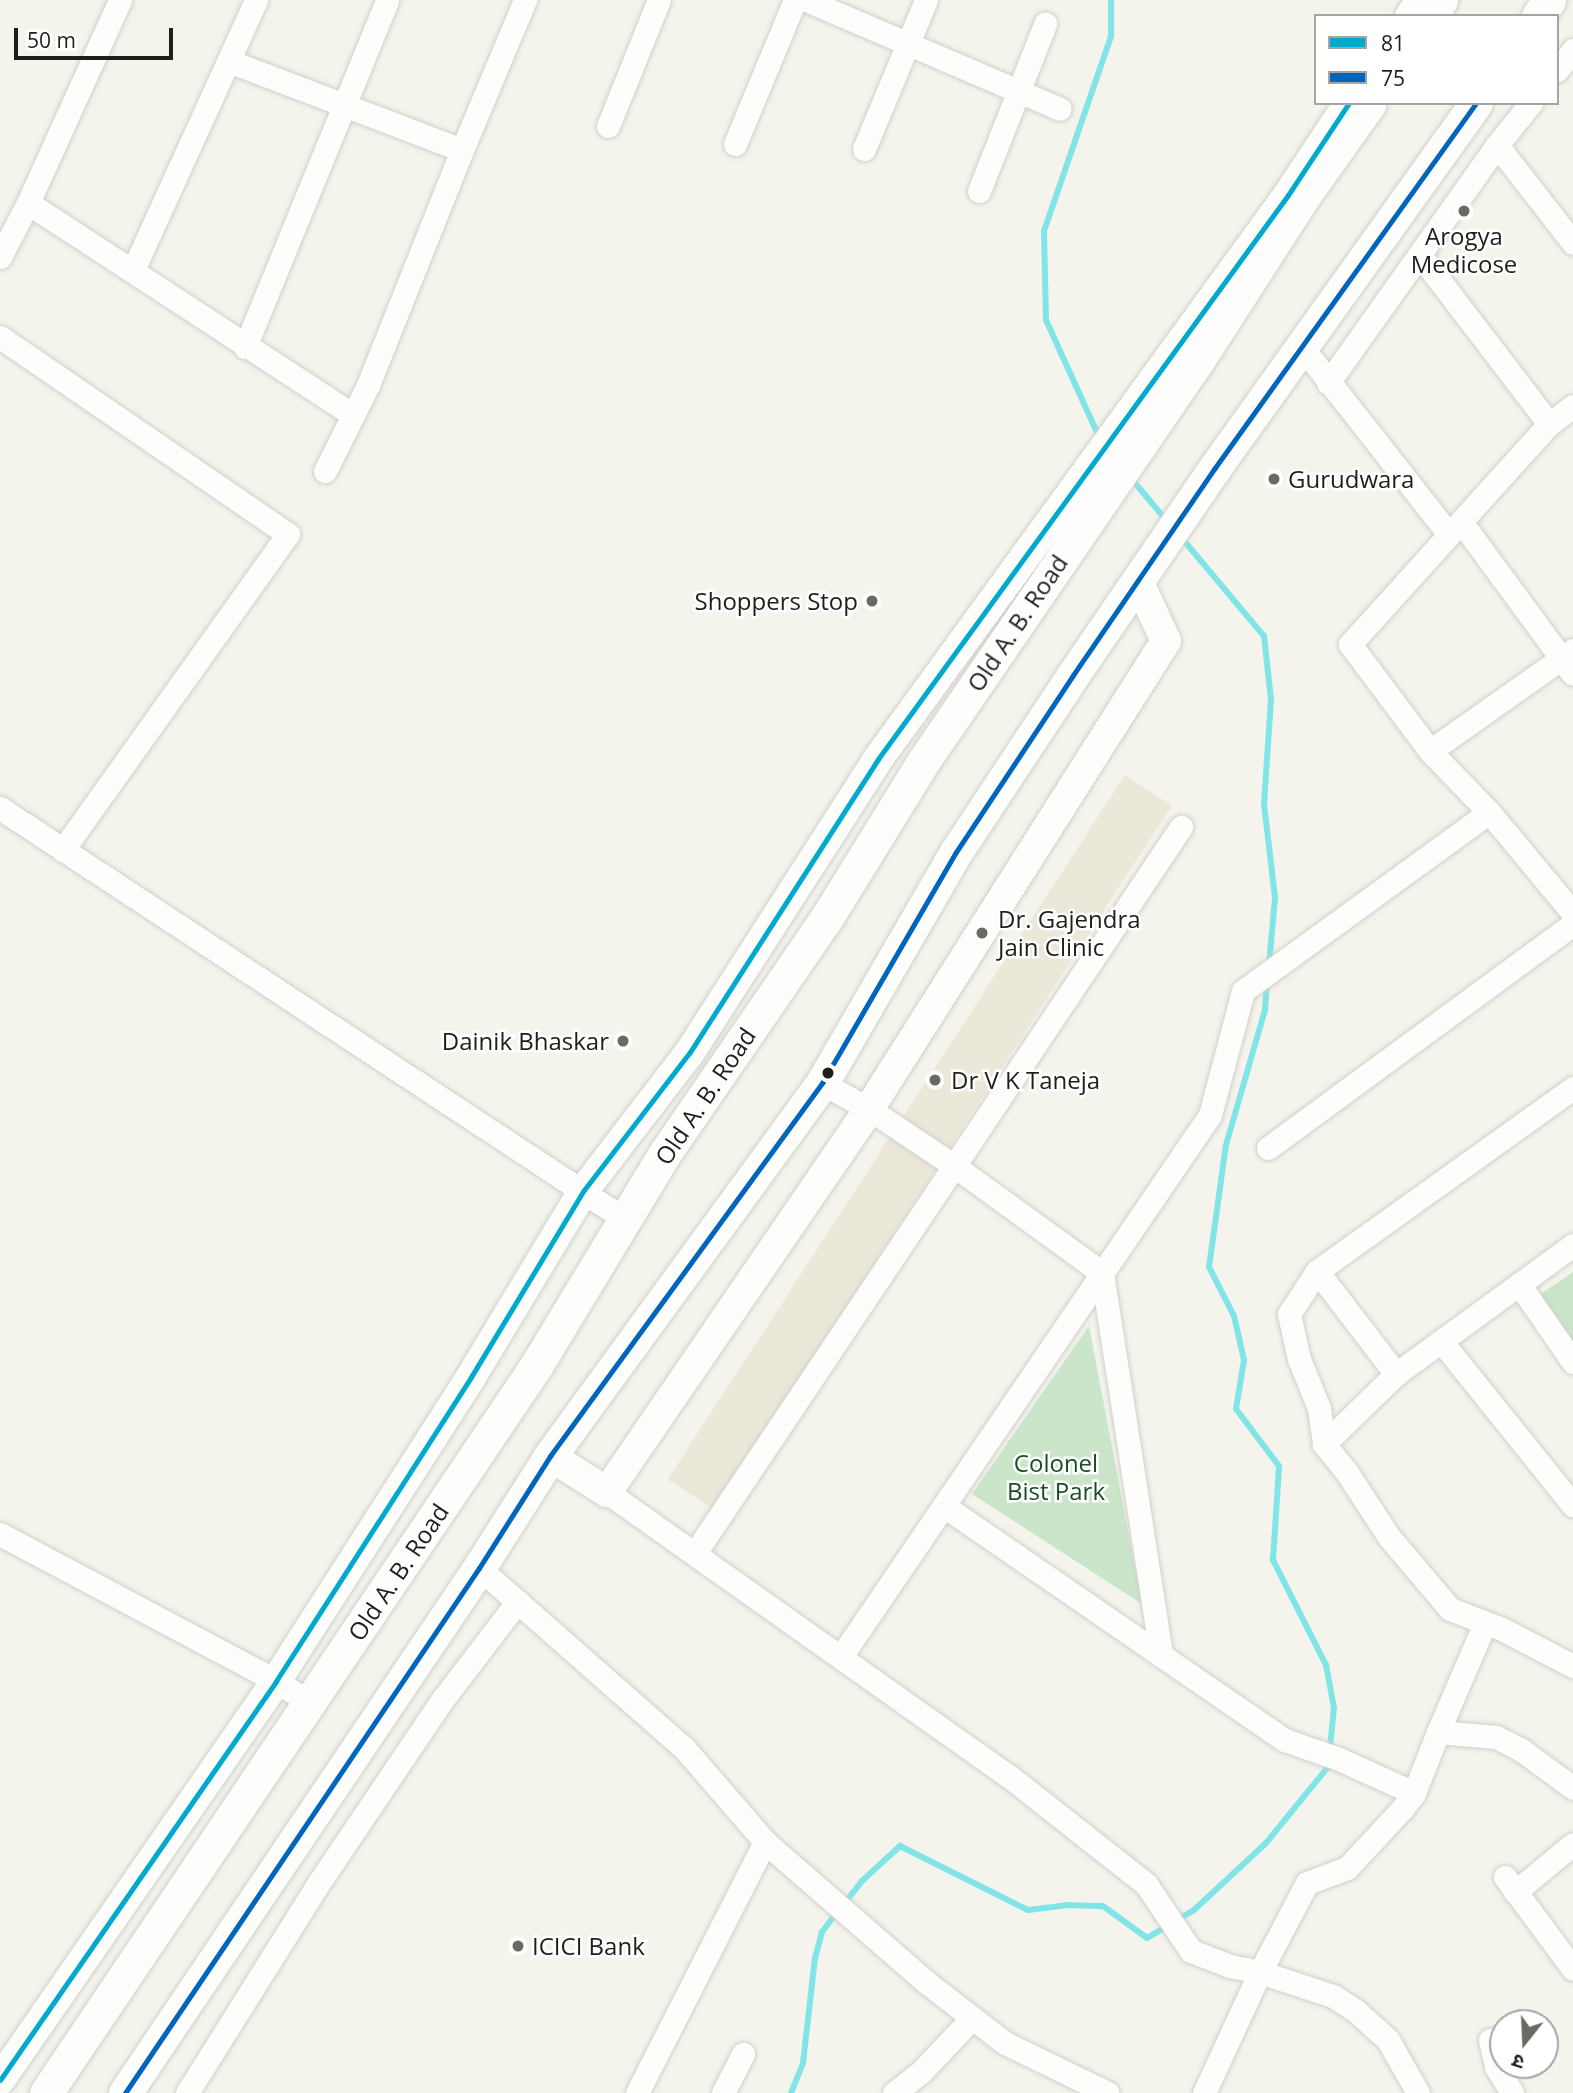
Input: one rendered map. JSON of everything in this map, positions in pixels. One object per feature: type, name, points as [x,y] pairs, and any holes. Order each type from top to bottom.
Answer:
[{"type":"main road","name":"Old A. B. Road","points":[[46,2093],[536,1366],[665,1153],[826,919],[1068,521],[1369,105]]},
{"type":"main road","points":[[125,2093],[480,1568],[550,1456],[822,1083],[956,852],[1138,580],[1214,469],[1475,105]]},
{"type":"street","points":[[0,257],[28,203],[120,0]]},
{"type":"street","points":[[133,270],[256,0]]},
{"type":"street","points":[[245,347],[342,104],[387,0]]},
{"type":"street","points":[[325,471],[368,385],[462,149],[526,0]]},
{"type":"street","points":[[607,126],[659,0]]},
{"type":"street","points":[[735,144],[795,0]]},
{"type":"street","points":[[806,0],[1060,109]]},
{"type":"street","points":[[864,149],[926,0]]},
{"type":"street","points":[[979,191],[1045,24]]},
{"type":"street","points":[[1559,68],[1573,50]]},
{"type":"street","points":[[229,61],[462,149]]},
{"type":"street","points":[[1141,421],[1348,105]]},
{"type":"street","points":[[1328,383],[1497,145],[1529,105]]},
{"type":"street","points":[[1497,145],[1573,243]]},
{"type":"street","points":[[28,203],[133,270],[245,347],[352,414]]},
{"type":"street","points":[[1420,255],[1549,424]]},
{"type":"street","points":[[0,337],[288,534],[63,850]]},
{"type":"street","points":[[1302,347],[1328,383],[1569,661],[1430,751]]},
{"type":"street","points":[[1573,406],[1549,424],[1350,644],[1430,751],[1489,812],[1573,913]]},
{"type":"street","points":[[0,2080],[276,1681],[471,1377],[584,1190],[690,1052],[878,759],[1068,521]]},
{"type":"street","points":[[607,1492],[869,1109],[1166,641],[1138,580]]},
{"type":"street","points":[[0,808],[626,1220]]},
{"type":"street","points":[[842,1656],[1210,1115],[1243,991],[1489,812]]},
{"type":"street","points":[[695,1553],[1181,827]]},
{"type":"street","points":[[1268,1148],[1573,925]]},
{"type":"street","points":[[822,1083],[869,1109],[953,1165],[1102,1273],[1161,1655]]},
{"type":"street","points":[[1573,1088],[1317,1271],[1289,1314],[1299,1359],[1319,1408],[1324,1444],[1346,1471],[1389,1537],[1450,1609],[1573,1666]]},
{"type":"street","points":[[1324,1444],[1396,1374],[1573,1245]]},
{"type":"street","points":[[1317,1271],[1396,1374]]},
{"type":"street","points":[[1519,1284],[1573,1362]]},
{"type":"street","points":[[1441,1341],[1573,1505]]},
{"type":"street","points":[[550,1456],[695,1553],[1021,1785],[1146,1884],[1191,1951],[1230,1966],[1260,1972],[1333,1996],[1356,2011],[1388,2040],[1419,2093]]},
{"type":"street","points":[[944,1506],[1285,1740],[1364,1769],[1414,1793]]},
{"type":"street","points":[[0,1534],[276,1681],[310,1703]]},
{"type":"street","points":[[480,1568],[684,1748],[765,1842],[869,1933],[1004,2043],[1079,2087],[1108,2093]]},
{"type":"street","points":[[187,2093],[316,1886],[443,1699],[518,1601]]},
{"type":"street","points":[[1204,2093],[1260,1972],[1307,1883],[1348,1868],[1414,1793],[1485,1623]]},
{"type":"street","points":[[1438,1732],[1496,1737],[1520,1749],[1573,1788]]},
{"type":"street","points":[[637,2093],[765,1842]]},
{"type":"street","points":[[1573,1844],[1510,1885],[1573,1969]]},
{"type":"street","points":[[894,2093],[921,2072],[972,2018]]},
{"type":"street","points":[[723,2093],[743,2054]]},
{"type":"shaded area","points":[[1125,775],[1172,805],[714,1510],[668,1479]]},
{"type":"green space","points":[[1573,1272],[1573,1345],[1539,1295]]},
{"type":"green space","name":"Colonel Bist Park","points":[[1089,1326],[1142,1604],[972,1494]]},
{"type":"waterway","points":[[1100,439],[1046,320],[1044,231],[1111,36],[1111,0]]},
{"type":"waterway","points":[[1130,477],[1166,520]]},
{"type":"waterway","points":[[1180,536],[1264,636],[1271,699],[1264,804],[1275,898],[1269,965]]},
{"type":"waterway","points":[[844,1904],[862,1881],[900,1846],[1028,1910],[1067,1905],[1103,1906],[1147,1938],[1194,1910],[1266,1843],[1328,1767],[1334,1708],[1326,1665],[1273,1560],[1279,1466],[1236,1409],[1244,1360],[1234,1316],[1209,1267],[1226,1145],[1265,1010],[1267,979]]},
{"type":"waterway","points":[[791,2093],[803,2063],[815,1958],[822,1932],[837,1912]]},
{"type":"transit line","name":"81","points":[[0,2080],[276,1681],[471,1377],[584,1190],[690,1052],[878,759],[1288,195],[1348,105]]},
{"type":"transit line","name":"75","points":[[125,2093],[479,1568],[550,1456],[822,1083],[956,852],[1073,675],[1214,469],[1475,105]]},
{"type":"place","name":"Arogya Medicose","points":[[1464,211]]},
{"type":"place","name":"Gurudwara","points":[[1274,479]]},
{"type":"place","name":"Shoppers Stop","points":[[872,601]]},
{"type":"place","name":"Dr. Gajendra Jain Clinic","points":[[982,933]]},
{"type":"place","name":"Dainik Bhaskar","points":[[623,1041]]},
{"type":"place","name":"Dr V K Taneja","points":[[935,1080]]},
{"type":"place","name":"ICICI Bank","points":[[518,1946]]}]
